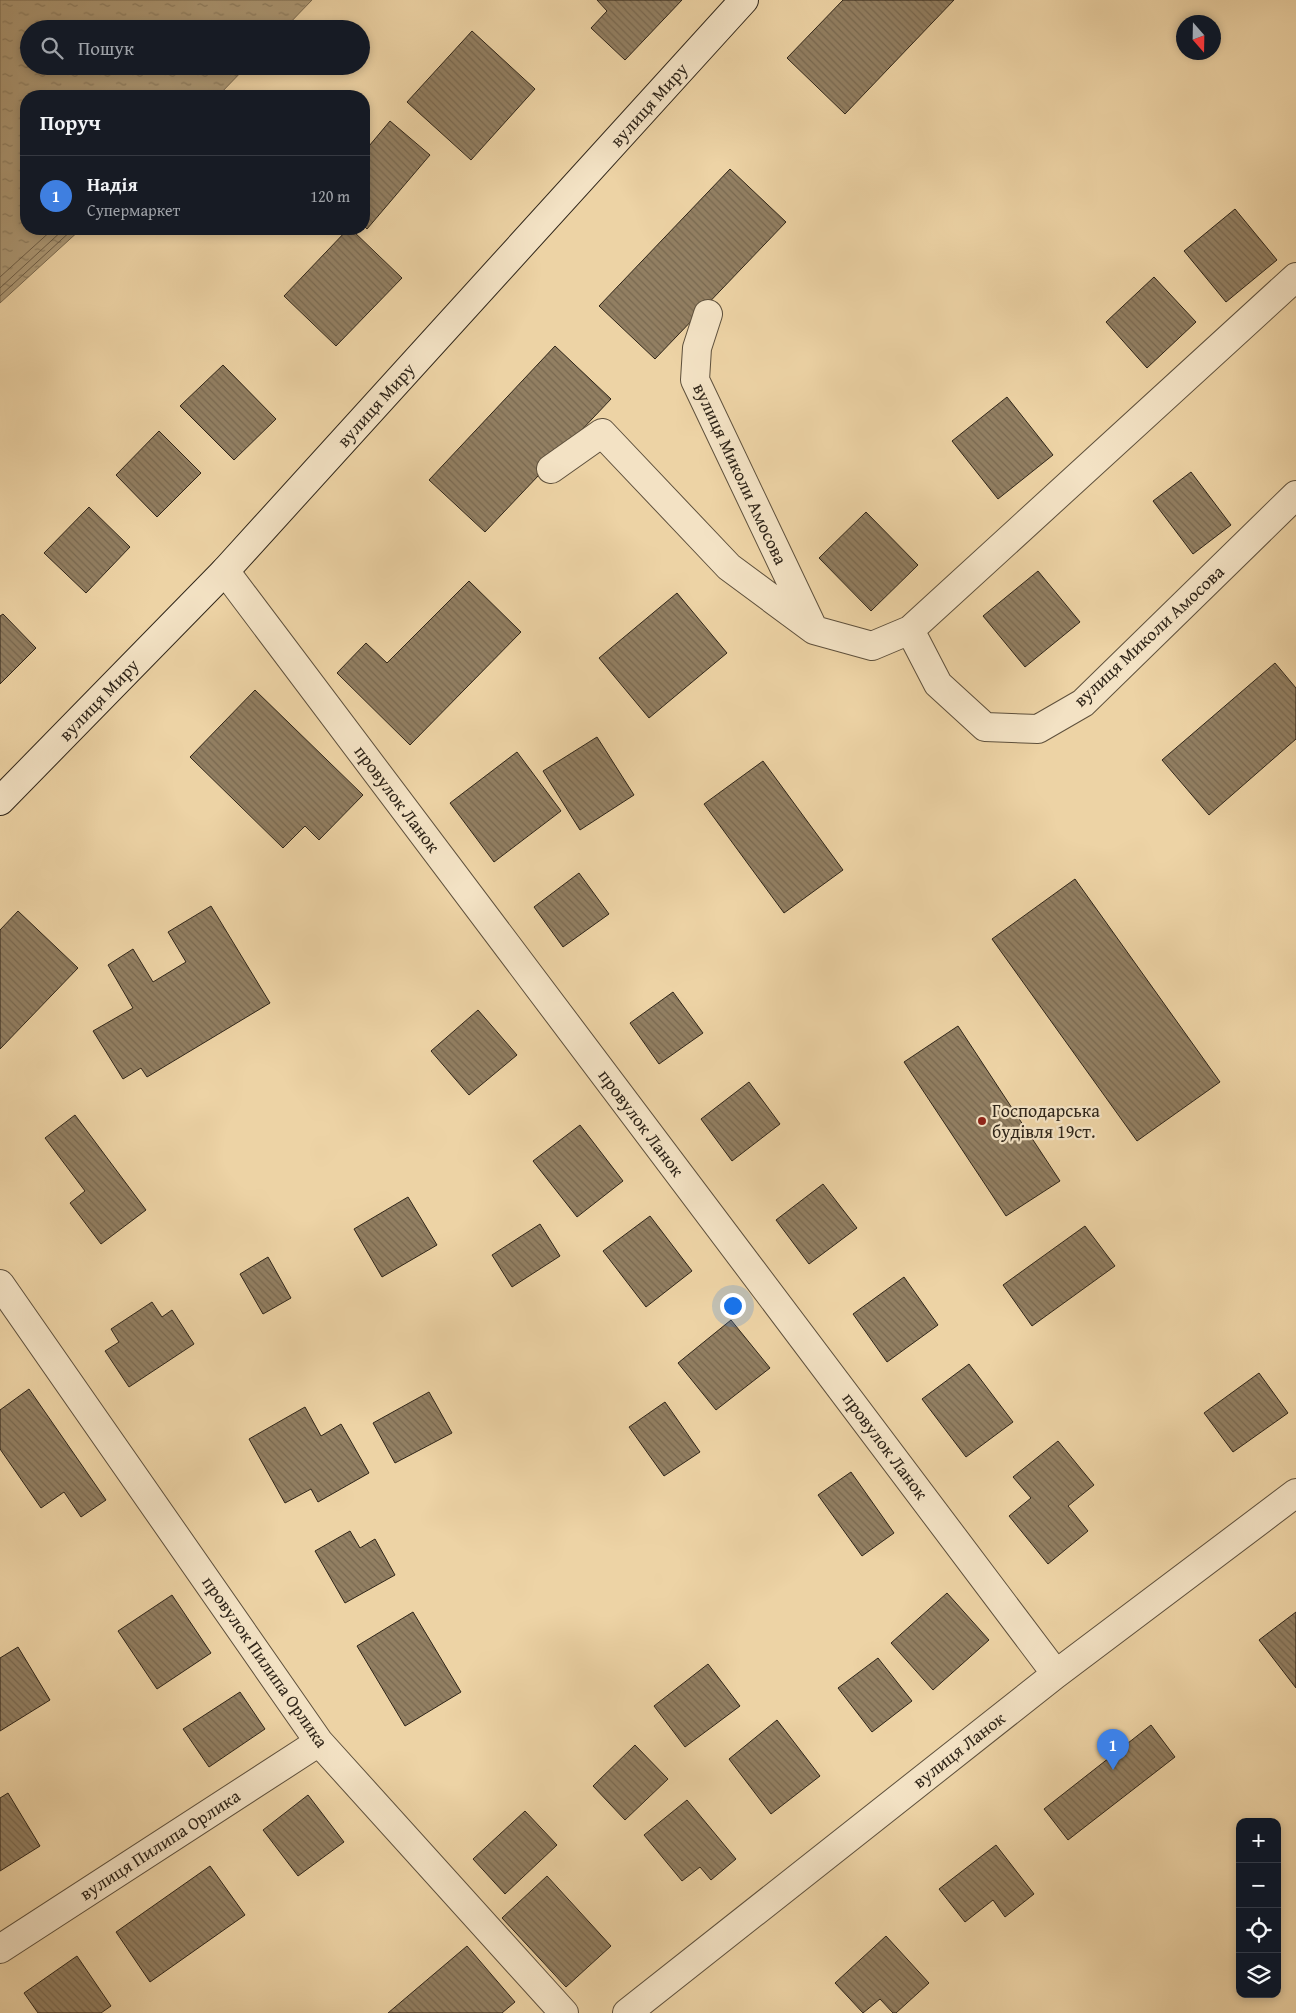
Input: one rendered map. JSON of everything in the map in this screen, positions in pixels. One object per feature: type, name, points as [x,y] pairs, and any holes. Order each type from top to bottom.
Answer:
[{"type":"street","name":"вулиця Миру","points":[[0,801],[225,571],[744,0]]},
{"type":"street","name":"вулиця Миколи Амосова","points":[[551,469],[602,433],[729,567],[814,630],[872,646],[910,630],[1296,277]]},
{"type":"street","name":"вулиця Миколи Амосова","points":[[708,314],[697,348],[694,380],[814,630]]},
{"type":"street","name":"вулиця Миколи Амосова","points":[[910,630],[938,684],[985,727],[1038,729],[1084,703],[1296,495]]},
{"type":"street","name":"провулок Ланок","points":[[225,571],[1056,1674]]},
{"type":"street","name":"провулок Пилипа Орлика","points":[[0,1284],[319,1742],[564,2013]]},
{"type":"street","name":"вулиця Ланок","points":[[627,2013],[1056,1674],[1296,1494]]},
{"type":"street","name":"вулиця Пилипа Орлика","points":[[0,1949],[319,1742]]},
{"type":"water","points":[[0,0],[312,0],[293,20],[20,20],[20,75],[238,75],[224,90],[20,90],[20,235],[74,235],[0,303]]},
{"type":"building","points":[[597,0],[682,0],[625,60],[591,28],[607,11]]},
{"type":"building","points":[[843,0],[954,0],[845,114],[787,58]]},
{"type":"building","points":[[472,31],[535,89],[471,160],[407,102]]},
{"type":"building","points":[[390,121],[430,155],[370,225],[370,145]]},
{"type":"building","points":[[730,169],[786,222],[655,359],[599,306]]},
{"type":"building","points":[[1235,209],[1277,260],[1226,302],[1184,251]]},
{"type":"building","points":[[342,235],[357,235],[402,278],[336,346],[284,296]]},
{"type":"building","points":[[1154,277],[1196,322],[1147,368],[1106,322]]},
{"type":"building","points":[[555,346],[611,399],[485,532],[429,480]]},
{"type":"building","points":[[223,365],[276,419],[234,460],[180,406]]},
{"type":"building","points":[[1007,397],[1053,455],[998,499],[952,441]]},
{"type":"building","points":[[159,431],[201,473],[157,517],[116,475]]},
{"type":"building","points":[[1191,472],[1231,525],[1193,554],[1153,501]]},
{"type":"building","points":[[89,507],[130,547],[86,593],[44,553]]},
{"type":"building","points":[[866,512],[918,565],[871,611],[819,558]]},
{"type":"building","points":[[1038,571],[1080,622],[1025,667],[983,616]]},
{"type":"building","points":[[469,581],[521,632],[410,745],[337,673],[366,643],[387,663]]},
{"type":"building","points":[[677,593],[727,653],[649,718],[599,658]]},
{"type":"building","points":[[3,614],[36,648],[0,684],[0,616]]},
{"type":"building","points":[[1275,663],[1296,688],[1296,739],[1209,815],[1162,760]]},
{"type":"building","points":[[255,690],[363,795],[319,840],[305,826],[283,848],[190,757]]},
{"type":"building","points":[[597,737],[634,795],[580,830],[543,771]]},
{"type":"building","points":[[517,752],[561,811],[494,862],[450,803]]},
{"type":"building","points":[[763,761],[843,870],[784,913],[704,804]]},
{"type":"building","points":[[579,873],[609,914],[563,947],[534,907]]},
{"type":"building","points":[[1075,879],[1220,1082],[1137,1141],[992,939]]},
{"type":"building","points":[[211,906],[270,1003],[147,1077],[141,1068],[123,1079],[93,1031],[133,1008],[108,965],[133,949],[153,982],[186,962],[168,932]]},
{"type":"building","points":[[18,911],[78,968],[0,1049],[0,930]]},
{"type":"building","points":[[673,992],[703,1033],[659,1064],[630,1023]]},
{"type":"building","points":[[478,1010],[517,1055],[469,1095],[431,1051]]},
{"type":"building","name":"Господарська будівля 19ст.","points":[[958,1026],[1060,1181],[1006,1216],[904,1062]]},
{"type":"building","points":[[749,1082],[780,1124],[732,1161],[701,1119]]},
{"type":"building","points":[[75,1115],[146,1210],[101,1244],[70,1203],[85,1191],[45,1138]]},
{"type":"building","points":[[580,1125],[623,1181],[577,1217],[533,1161]]},
{"type":"building","points":[[823,1184],[857,1228],[809,1264],[776,1220]]},
{"type":"building","points":[[408,1197],[437,1245],[382,1277],[354,1229]]},
{"type":"building","points":[[650,1216],[692,1271],[646,1307],[603,1251]]},
{"type":"building","points":[[540,1224],[560,1256],[512,1287],[492,1255]]},
{"type":"building","points":[[1085,1226],[1115,1266],[1032,1326],[1003,1285]]},
{"type":"building","points":[[268,1257],[291,1298],[263,1314],[240,1274]]},
{"type":"building","points":[[904,1277],[938,1325],[887,1362],[853,1314]]},
{"type":"building","points":[[152,1302],[162,1317],[172,1310],[194,1344],[129,1387],[105,1351],[119,1342],[111,1329]]},
{"type":"building","points":[[731,1320],[770,1368],[716,1410],[678,1363]]},
{"type":"building","points":[[969,1364],[1013,1422],[966,1457],[922,1399]]},
{"type":"building","points":[[1259,1373],[1288,1413],[1233,1452],[1204,1413]]},
{"type":"building","points":[[29,1389],[106,1500],[81,1517],[64,1492],[41,1508],[0,1449],[0,1410]]},
{"type":"building","points":[[429,1392],[452,1433],[395,1463],[373,1423]]},
{"type":"building","points":[[665,1402],[700,1452],[664,1476],[629,1427]]},
{"type":"building","points":[[305,1407],[321,1436],[341,1424],[369,1473],[318,1502],[311,1489],[285,1503],[249,1439]]},
{"type":"building","points":[[1058,1441],[1094,1485],[1068,1506],[1088,1531],[1048,1564],[1009,1516],[1031,1498],[1013,1477]]},
{"type":"building","points":[[851,1472],[894,1533],[862,1556],[818,1495]]},
{"type":"building","points":[[350,1531],[360,1548],[375,1539],[395,1575],[345,1603],[315,1551]]},
{"type":"building","points":[[947,1593],[989,1640],[933,1690],[891,1643]]},
{"type":"building","points":[[172,1595],[211,1653],[157,1689],[118,1631]]},
{"type":"building","points":[[413,1612],[461,1692],[405,1726],[357,1646]]},
{"type":"building","points":[[1296,1612],[1296,1688],[1259,1640]]},
{"type":"building","points":[[18,1647],[50,1700],[0,1731],[0,1658]]},
{"type":"building","points":[[878,1658],[912,1701],[872,1732],[838,1688]]},
{"type":"building","points":[[708,1664],[740,1706],[685,1747],[654,1706]]},
{"type":"building","points":[[240,1692],[265,1729],[209,1767],[183,1729]]},
{"type":"building","points":[[777,1720],[820,1776],[771,1814],[729,1759]]},
{"type":"building","points":[[1151,1725],[1175,1757],[1068,1840],[1044,1809]]},
{"type":"building","points":[[635,1745],[668,1779],[625,1820],[593,1786]]},
{"type":"building","points":[[8,1793],[40,1846],[0,1871],[0,1798]]},
{"type":"building","points":[[308,1795],[344,1842],[298,1876],[263,1830]]},
{"type":"building","points":[[687,1800],[736,1859],[711,1880],[700,1867],[682,1881],[644,1835]]},
{"type":"building","points":[[525,1811],[557,1845],[505,1894],[473,1859]]},
{"type":"building","points":[[996,1845],[1034,1894],[1005,1917],[993,1900],[965,1922],[939,1889]]},
{"type":"building","points":[[210,1866],[245,1915],[150,1982],[116,1932]]},
{"type":"building","points":[[547,1876],[611,1946],[566,1987],[502,1918]]},
{"type":"building","points":[[886,1936],[929,1983],[896,2013],[893,2013],[880,1999],[863,2013],[835,1983]]},
{"type":"building","points":[[467,1946],[515,2002],[502,2013],[388,2013]]},
{"type":"building","points":[[77,1956],[111,2006],[101,2013],[38,2013],[24,1993]]},
{"type":"place","name":"Господарська будівля 19ст.","points":[[982,1121]]},
{"type":"place","name":"Надія","points":[[1113,1770]]}]
